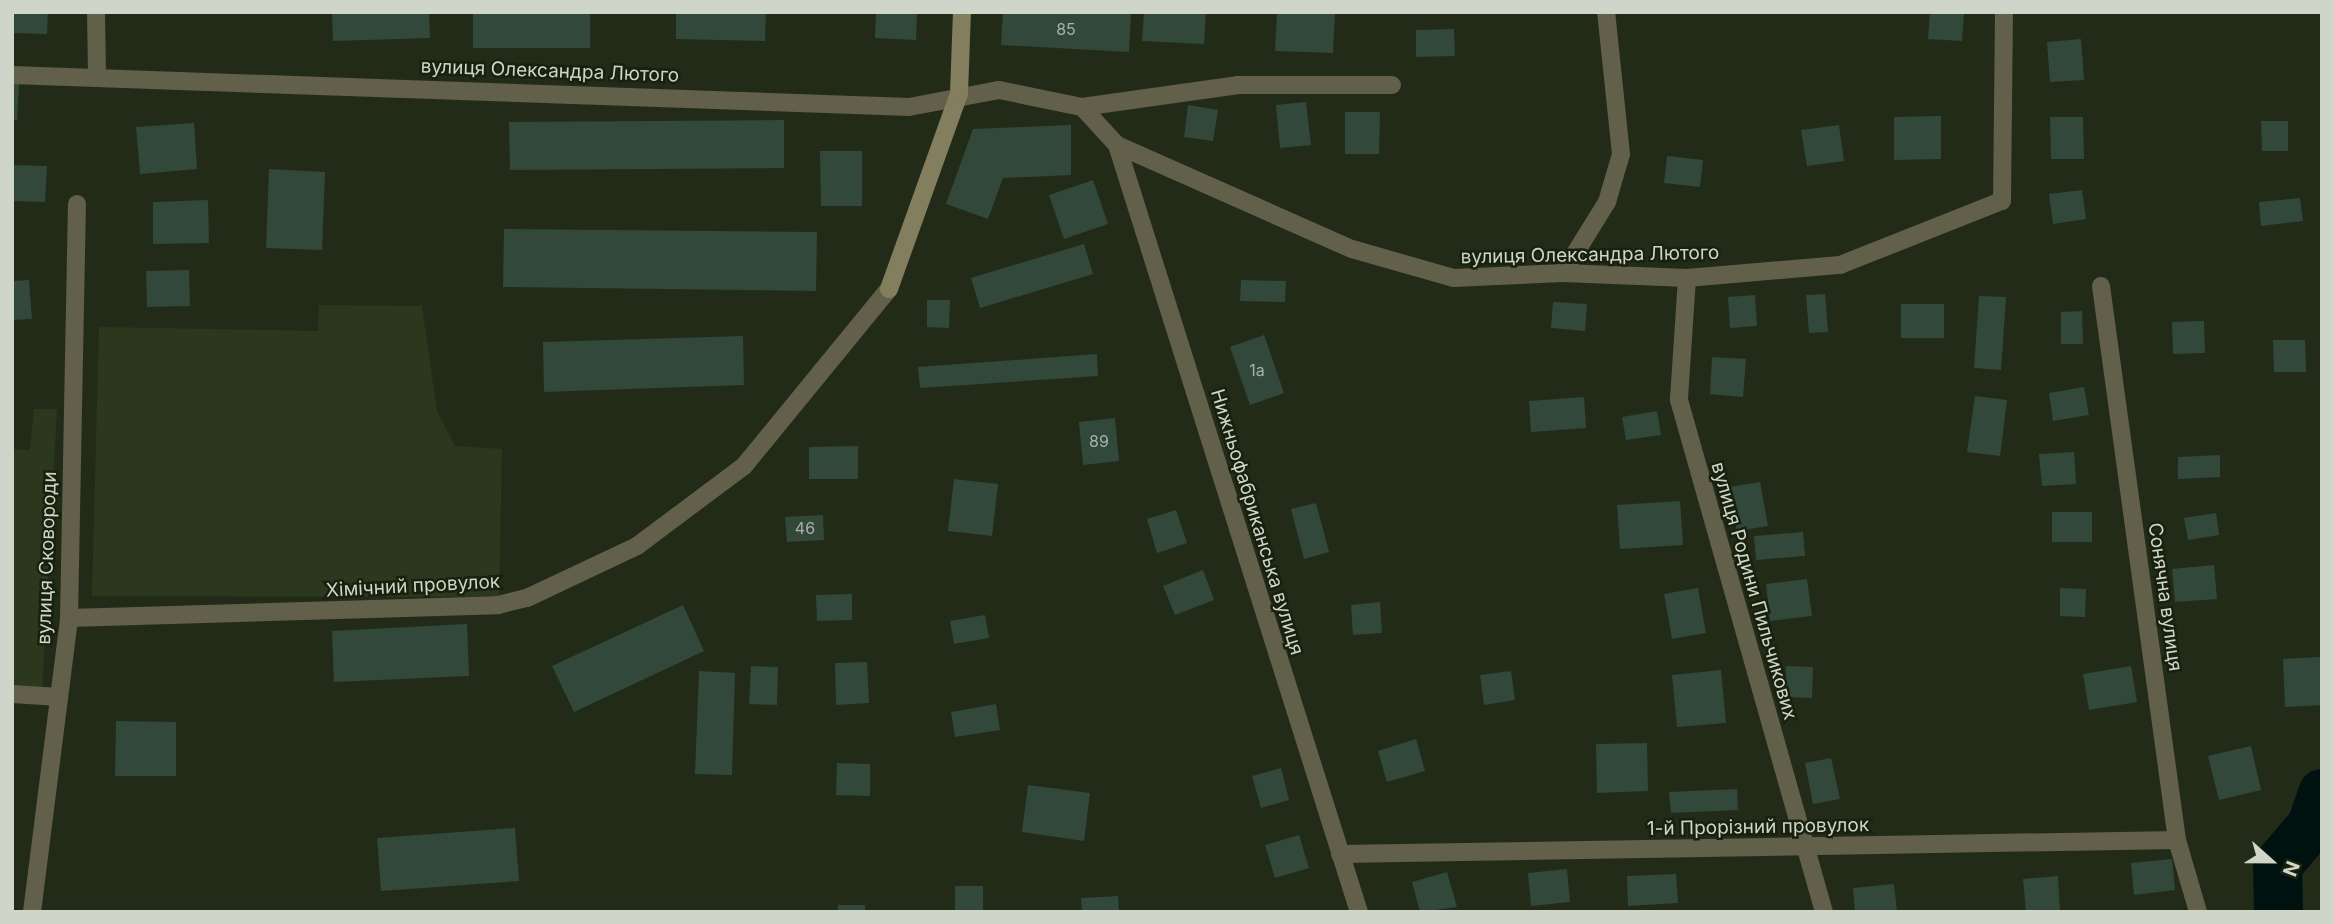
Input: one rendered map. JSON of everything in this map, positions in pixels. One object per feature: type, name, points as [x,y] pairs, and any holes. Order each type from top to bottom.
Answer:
[{"type":"street","points":[[96,12],[97,74]]},
{"type":"street","points":[[959,93],[962,12]]},
{"type":"street","points":[[1563,273],[1607,202],[1621,154],[1606,12]]},
{"type":"street","name":"вулиця Олександра Лютого","points":[[1082,107],[1117,145],[1352,250],[1454,278],[1563,273],[1687,278],[1840,265],[2002,201],[2004,12]]},
{"type":"street","name":"вулиця Олександра Лютого","points":[[12,75],[97,74],[909,107],[959,93],[999,90],[1082,107],[1238,85],[1392,85]]},
{"type":"street","name":"Хімічний провулок","points":[[69,618],[498,605],[527,598],[637,545],[744,466],[889,289],[959,93]]},
{"type":"street","name":"Нижньофабриканська вулиця","points":[[1117,145],[1359,912]]},
{"type":"street","name":"вулиця Сковороди","points":[[32,912],[69,618],[77,204]]},
{"type":"street","name":"вулиця Родини Пильчикових","points":[[1687,278],[1679,400],[1824,912]]},
{"type":"street","name":"Сонячна вулиця","points":[[2101,286],[2178,841],[2198,912]]},
{"type":"street","points":[[12,694],[59,697]]},
{"type":"street","name":"1-й Прорізний провулок","points":[[1340,854],[2178,841]]},
{"type":"shaded area","points":[[319,305],[422,306],[437,411],[455,446],[502,449],[499,597],[92,596],[99,327],[318,331]]},
{"type":"shaded area","points":[[34,409],[57,409],[42,691],[12,688],[12,449],[30,450]]},
{"type":"building","points":[[12,12],[48,12],[47,34],[12,33]]},
{"type":"building","points":[[332,12],[429,12],[430,38],[333,41]]},
{"type":"building","points":[[473,12],[590,12],[590,48],[473,48]]},
{"type":"building","points":[[676,12],[766,12],[765,41],[676,39]]},
{"type":"building","points":[[876,12],[917,12],[916,40],[875,38]]},
{"type":"building","points":[[1003,12],[1131,12],[1129,52],[1001,45]]},
{"type":"building","points":[[1144,12],[1206,12],[1204,44],[1142,41]]},
{"type":"building","points":[[1277,12],[1335,12],[1333,53],[1275,51]]},
{"type":"building","points":[[1930,12],[1964,12],[1962,41],[1928,39]]},
{"type":"building","points":[[1454,29],[1455,56],[1416,57],[1416,30]]},
{"type":"building","points":[[2081,39],[2084,80],[2050,82],[2047,42]]},
{"type":"building","points":[[12,84],[19,84],[17,120],[12,119]]},
{"type":"building","points":[[1306,102],[1311,145],[1280,148],[1276,105]]},
{"type":"building","points":[[1188,105],[1218,110],[1213,141],[1184,137]]},
{"type":"building","points":[[1345,112],[1380,112],[1379,154],[1345,154]]},
{"type":"building","points":[[1941,116],[1941,159],[1894,160],[1894,117]]},
{"type":"building","points":[[2050,117],[2083,117],[2084,159],[2051,159]]},
{"type":"building","points":[[784,120],[784,168],[510,170],[509,122]]},
{"type":"building","points":[[2261,121],[2288,121],[2288,151],[2262,151]]},
{"type":"building","points":[[194,123],[197,169],[140,174],[136,127]]},
{"type":"building","points":[[1071,125],[1071,175],[1003,178],[988,219],[946,204],[973,129]]},
{"type":"building","points":[[1839,125],[1844,161],[1807,166],[1801,130]]},
{"type":"building","points":[[820,151],[862,151],[862,206],[821,206]]},
{"type":"building","points":[[1667,156],[1703,160],[1700,187],[1664,183]]},
{"type":"building","points":[[12,165],[47,166],[45,202],[12,201]]},
{"type":"building","points":[[269,169],[325,172],[322,250],[266,248]]},
{"type":"building","points":[[1093,180],[1108,224],[1064,239],[1049,195]]},
{"type":"building","points":[[2082,190],[2086,219],[2053,224],[2049,194]]},
{"type":"building","points":[[2300,198],[2303,221],[2261,226],[2259,202]]},
{"type":"building","points":[[208,200],[209,243],[153,244],[153,202]]},
{"type":"building","points":[[504,229],[817,232],[816,291],[503,287]]},
{"type":"building","points":[[1084,244],[1093,274],[980,308],[971,278]]},
{"type":"building","points":[[189,270],[190,306],[147,307],[146,271]]},
{"type":"building","points":[[29,280],[32,319],[12,320],[12,281]]},
{"type":"building","points":[[1241,280],[1286,281],[1285,302],[1240,301]]},
{"type":"building","points":[[1825,294],[1828,332],[1809,333],[1806,295]]},
{"type":"building","points":[[1755,295],[1757,326],[1730,328],[1728,297]]},
{"type":"building","points":[[1979,296],[2006,297],[2001,370],[1974,368]]},
{"type":"building","points":[[927,300],[950,300],[949,328],[927,327]]},
{"type":"building","points":[[1553,302],[1587,304],[1585,331],[1551,328]]},
{"type":"building","points":[[1901,304],[1944,304],[1944,338],[1901,338]]},
{"type":"building","points":[[2082,311],[2083,344],[2061,344],[2061,312]]},
{"type":"building","points":[[2204,321],[2205,353],[2173,354],[2172,322]]},
{"type":"building","points":[[1264,335],[1284,393],[1250,405],[1230,347]]},
{"type":"building","points":[[743,336],[744,385],[544,392],[543,342]]},
{"type":"building","points":[[2273,340],[2305,340],[2306,372],[2274,372]]},
{"type":"building","points":[[1097,354],[1098,376],[920,388],[918,367]]},
{"type":"building","points":[[1712,357],[1746,359],[1743,397],[1710,394]]},
{"type":"building","points":[[2084,387],[2089,415],[2053,421],[2049,393]]},
{"type":"building","points":[[1975,396],[2007,400],[2000,456],[1967,452]]},
{"type":"building","points":[[1584,397],[1586,428],[1531,432],[1529,401]]},
{"type":"building","points":[[1657,411],[1661,435],[1626,440],[1622,417]]},
{"type":"building","points":[[1115,418],[1119,461],[1083,465],[1079,422]]},
{"type":"building","points":[[858,446],[858,479],[809,479],[809,447]]},
{"type":"building","points":[[2074,452],[2076,484],[2042,486],[2039,454]]},
{"type":"building","points":[[2220,455],[2220,477],[2178,479],[2178,457]]},
{"type":"building","points":[[954,479],[998,484],[992,536],[948,531]]},
{"type":"building","points":[[1760,482],[1768,526],[1737,531],[1729,487]]},
{"type":"building","points":[[1680,501],[1683,545],[1620,549],[1617,505]]},
{"type":"building","points":[[1316,503],[1329,552],[1304,559],[1291,509]]},
{"type":"building","points":[[1176,510],[1187,543],[1157,553],[1147,519]]},
{"type":"building","points":[[2052,512],[2092,512],[2092,542],[2052,542]]},
{"type":"building","points":[[2216,513],[2219,535],[2188,540],[2184,518]]},
{"type":"building","points":[[823,515],[824,540],[787,542],[785,517]]},
{"type":"building","points":[[1803,532],[1805,556],[1756,560],[1754,536]]},
{"type":"building","points":[[2214,565],[2217,599],[2175,602],[2172,569]]},
{"type":"building","points":[[1203,570],[1214,600],[1175,615],[1163,586]]},
{"type":"building","points":[[1807,579],[1812,616],[1770,621],[1766,584]]},
{"type":"building","points":[[1698,588],[1706,633],[1672,639],[1664,594]]},
{"type":"building","points":[[2060,588],[2086,589],[2085,617],[2060,616]]},
{"type":"building","points":[[852,594],[852,620],[817,621],[816,595]]},
{"type":"building","points":[[1380,602],[1382,633],[1353,635],[1351,605]]},
{"type":"building","points":[[683,605],[704,651],[574,712],[552,666]]},
{"type":"building","points":[[985,615],[989,638],[954,644],[950,621]]},
{"type":"building","points":[[467,624],[469,676],[334,682],[332,631]]},
{"type":"building","points":[[2320,657],[2322,705],[2285,707],[2283,659]]},
{"type":"building","points":[[867,662],[869,703],[836,705],[835,663]]},
{"type":"building","points":[[751,666],[778,667],[777,705],[749,704]]},
{"type":"building","points":[[1786,666],[1813,667],[1812,698],[1785,697]]},
{"type":"building","points":[[2131,666],[2137,702],[2089,710],[2083,674]]},
{"type":"building","points":[[1721,670],[1726,723],[1677,727],[1672,675]]},
{"type":"building","points":[[699,671],[735,673],[732,775],[695,774]]},
{"type":"building","points":[[1511,671],[1515,700],[1484,705],[1480,675]]},
{"type":"building","points":[[996,704],[1000,730],[955,737],[951,712]]},
{"type":"building","points":[[116,721],[176,722],[176,776],[115,776]]},
{"type":"building","points":[[1416,739],[1425,771],[1387,782],[1378,751]]},
{"type":"building","points":[[1647,743],[1648,791],[1597,793],[1596,744]]},
{"type":"building","points":[[2251,746],[2261,790],[2219,800],[2208,756]]},
{"type":"building","points":[[1831,758],[1840,799],[1813,804],[1805,763]]},
{"type":"building","points":[[837,763],[870,764],[870,796],[836,795]]},
{"type":"building","points":[[1281,768],[1289,800],[1261,808],[1252,776]]},
{"type":"building","points":[[1028,785],[1090,793],[1084,841],[1022,832]]},
{"type":"building","points":[[1737,789],[1738,810],[1671,813],[1669,792]]},
{"type":"building","points":[[515,828],[519,881],[381,891],[377,838]]},
{"type":"building","points":[[1299,835],[1309,868],[1275,878],[1265,845]]},
{"type":"building","points":[[2172,859],[2175,890],[2134,895],[2131,863]]},
{"type":"building","points":[[1567,869],[1570,902],[1531,906],[1528,873]]},
{"type":"building","points":[[1447,872],[1457,907],[1420,912],[1412,882]]},
{"type":"building","points":[[1676,874],[1678,903],[1628,906],[1627,876]]},
{"type":"building","points":[[2058,876],[2060,912],[2026,912],[2023,879]]},
{"type":"building","points":[[1894,884],[1897,912],[1855,912],[1853,888]]},
{"type":"building","points":[[955,886],[983,886],[983,912],[955,912]]},
{"type":"building","points":[[1118,896],[1119,912],[1082,912],[1081,898]]},
{"type":"building","points":[[838,905],[865,905],[865,912],[838,912]]},
{"type":"waterway","points":[[2278,912],[2277,865],[2311,825],[2322,793]]}]
